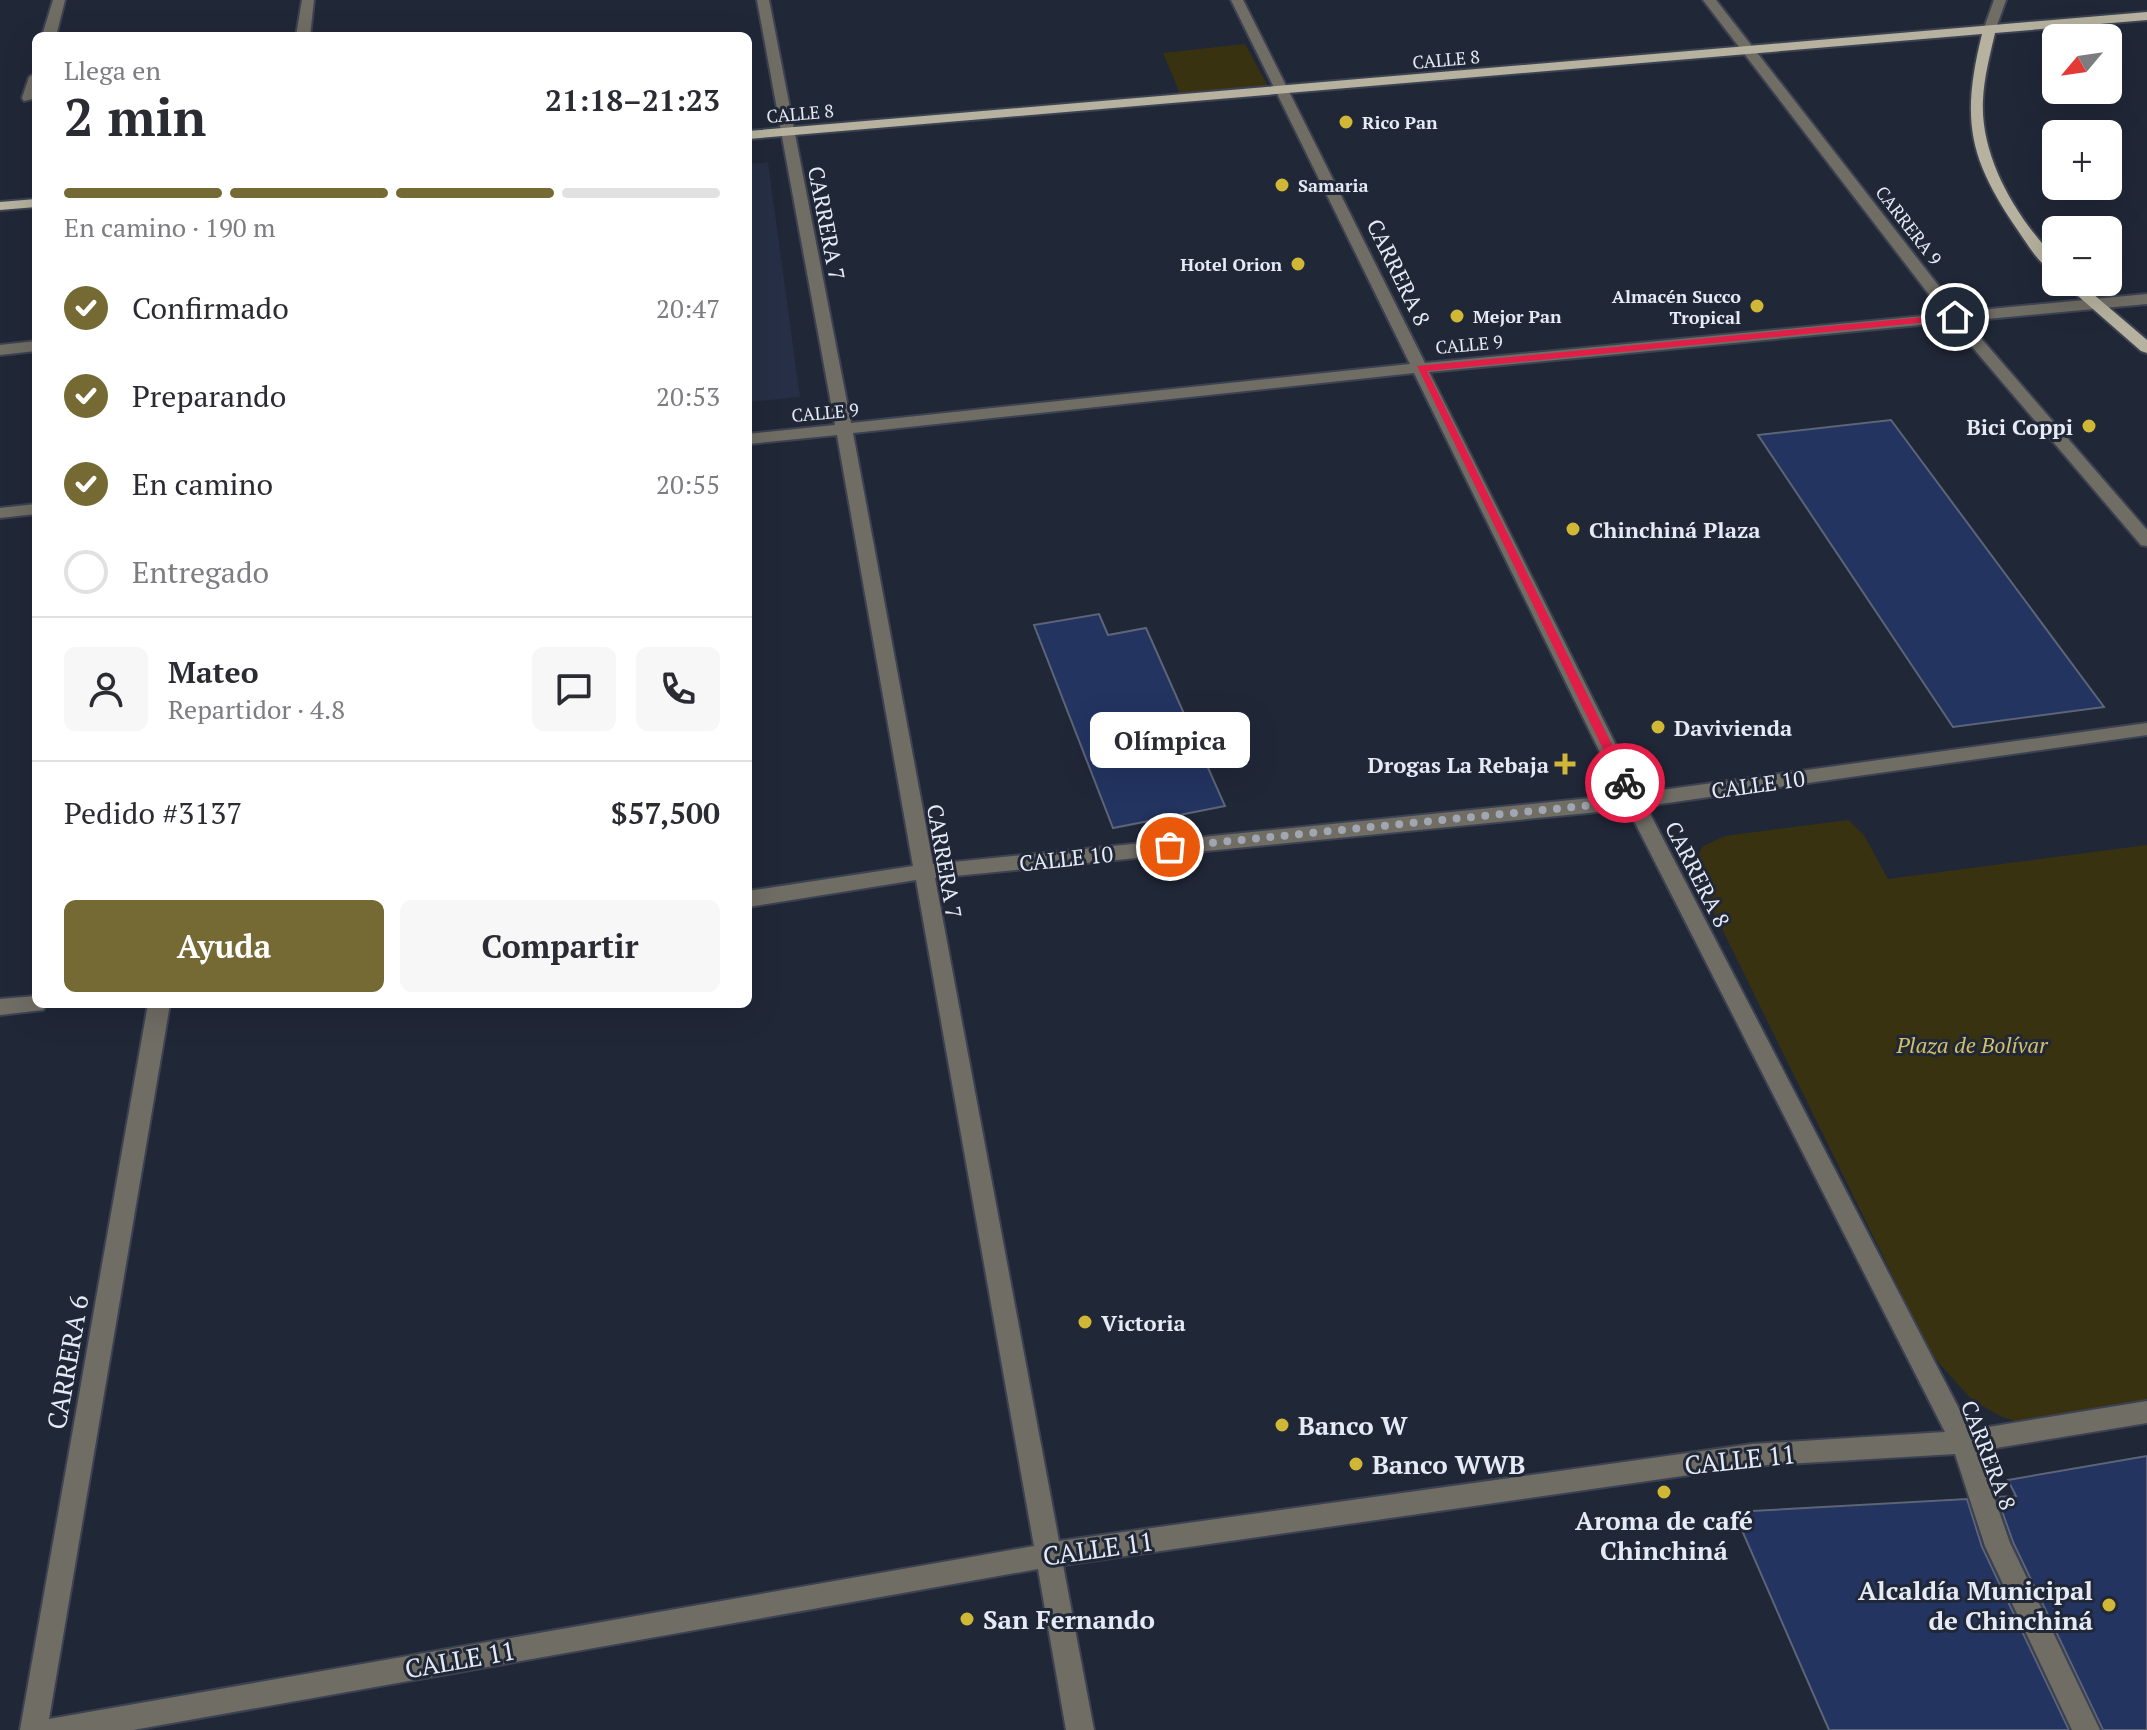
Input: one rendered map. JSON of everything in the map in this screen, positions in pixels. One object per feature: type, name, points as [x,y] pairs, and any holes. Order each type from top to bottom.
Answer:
[{"type":"main road","name":"CALLE 8","points":[[752,135],[2147,16]]},
{"type":"main road","points":[[1990,28],[1980,72],[1976,113],[1986,156],[2016,219],[2042,253]]},
{"type":"main road","points":[[0,206],[32,203]]},
{"type":"main road","points":[[2085,296],[2147,348]]},
{"type":"street","points":[[50,32],[59,0]]},
{"type":"street","points":[[304,32],[308,0]]},
{"type":"street","name":"CARRERA 7","points":[[763,0],[1080,1730]]},
{"type":"street","name":"CARRERA 8","points":[[1237,0],[1634,801],[1963,1442],[1998,1546],[2086,1730]]},
{"type":"street","name":"CARRERA 9","points":[[1709,0],[1955,317],[2147,541]]},
{"type":"street","points":[[1990,28],[2000,0]]},
{"type":"street","points":[[29,98],[32,89]]},
{"type":"street","name":"CALLE 9","points":[[752,439],[1420,368],[2147,299]]},
{"type":"street","points":[[0,350],[32,346]]},
{"type":"street","points":[[0,513],[32,509]]},
{"type":"street","name":"CALLE 10","points":[[752,898],[922,872],[1634,801],[2147,729]]},
{"type":"street","points":[[0,1007],[32,1004]]},
{"type":"street","name":"CARRERA 6","points":[[34,1730],[158,1008]]},
{"type":"street","name":"CALLE 11","points":[[56,1730],[1049,1555],[1752,1455],[1963,1442],[2147,1412]]},
{"type":"shaded area","points":[[768,162],[800,397],[752,402],[752,164]]},
{"type":"green space","points":[[1245,44],[1270,90],[1182,98],[1163,53]]},
{"type":"green space","name":"Plaza de Bolívar","points":[[1848,820],[1864,835],[1888,879],[2147,845],[2147,1406],[2031,1426],[2002,1417],[1972,1400],[1931,1354],[1700,884],[1694,862],[1703,846],[1725,836]]},
{"type":"building","points":[[1891,420],[2104,707],[1953,727],[1758,435]]},
{"type":"building","points":[[1099,614],[1108,635],[1146,628],[1225,806],[1113,828],[1034,625]]},
{"type":"building","name":"Alcaldía Municipal de Chinchiná","points":[[2147,1456],[2147,1730],[2103,1730],[2013,1542],[1997,1497],[2016,1496],[2008,1480]]},
{"type":"building","points":[[1967,1499],[1982,1547],[2069,1730],[1829,1730],[1734,1512]]},
{"type":"way so far","points":[[1170,847],[1634,801],[1625,783]]},
{"type":"place","name":"Rico Pan","points":[[1346,122]]},
{"type":"place","name":"Samaria","points":[[1282,185]]},
{"type":"place","name":"Hotel Orion","points":[[1298,264]]},
{"type":"place","name":"Almacén Succo Tropical","points":[[1757,306]]},
{"type":"place","name":"Mejor Pan","points":[[1457,316]]},
{"type":"place","name":"Bici Coppi","points":[[2089,426]]},
{"type":"place","name":"Chinchiná Plaza","points":[[1573,529]]},
{"type":"place","name":"Davivienda","points":[[1658,727]]},
{"type":"place","name":"Drogas La Rebaja","points":[[1565,764]]},
{"type":"place","name":"Olímpica","points":[[1170,847]]},
{"type":"place","name":"Victoria","points":[[1085,1322]]},
{"type":"place","name":"Banco W","points":[[1282,1425]]},
{"type":"place","name":"Banco WWB","points":[[1356,1464]]},
{"type":"place","name":"Aroma de café Chinchiná","points":[[1664,1492]]},
{"type":"place","name":"Alcaldía Municipal de Chinchiná","points":[[2109,1605]]},
{"type":"place","name":"San Fernando","points":[[967,1619]]},
{"type":"route","points":[[1625,783],[1420,368],[1955,317]]}]
